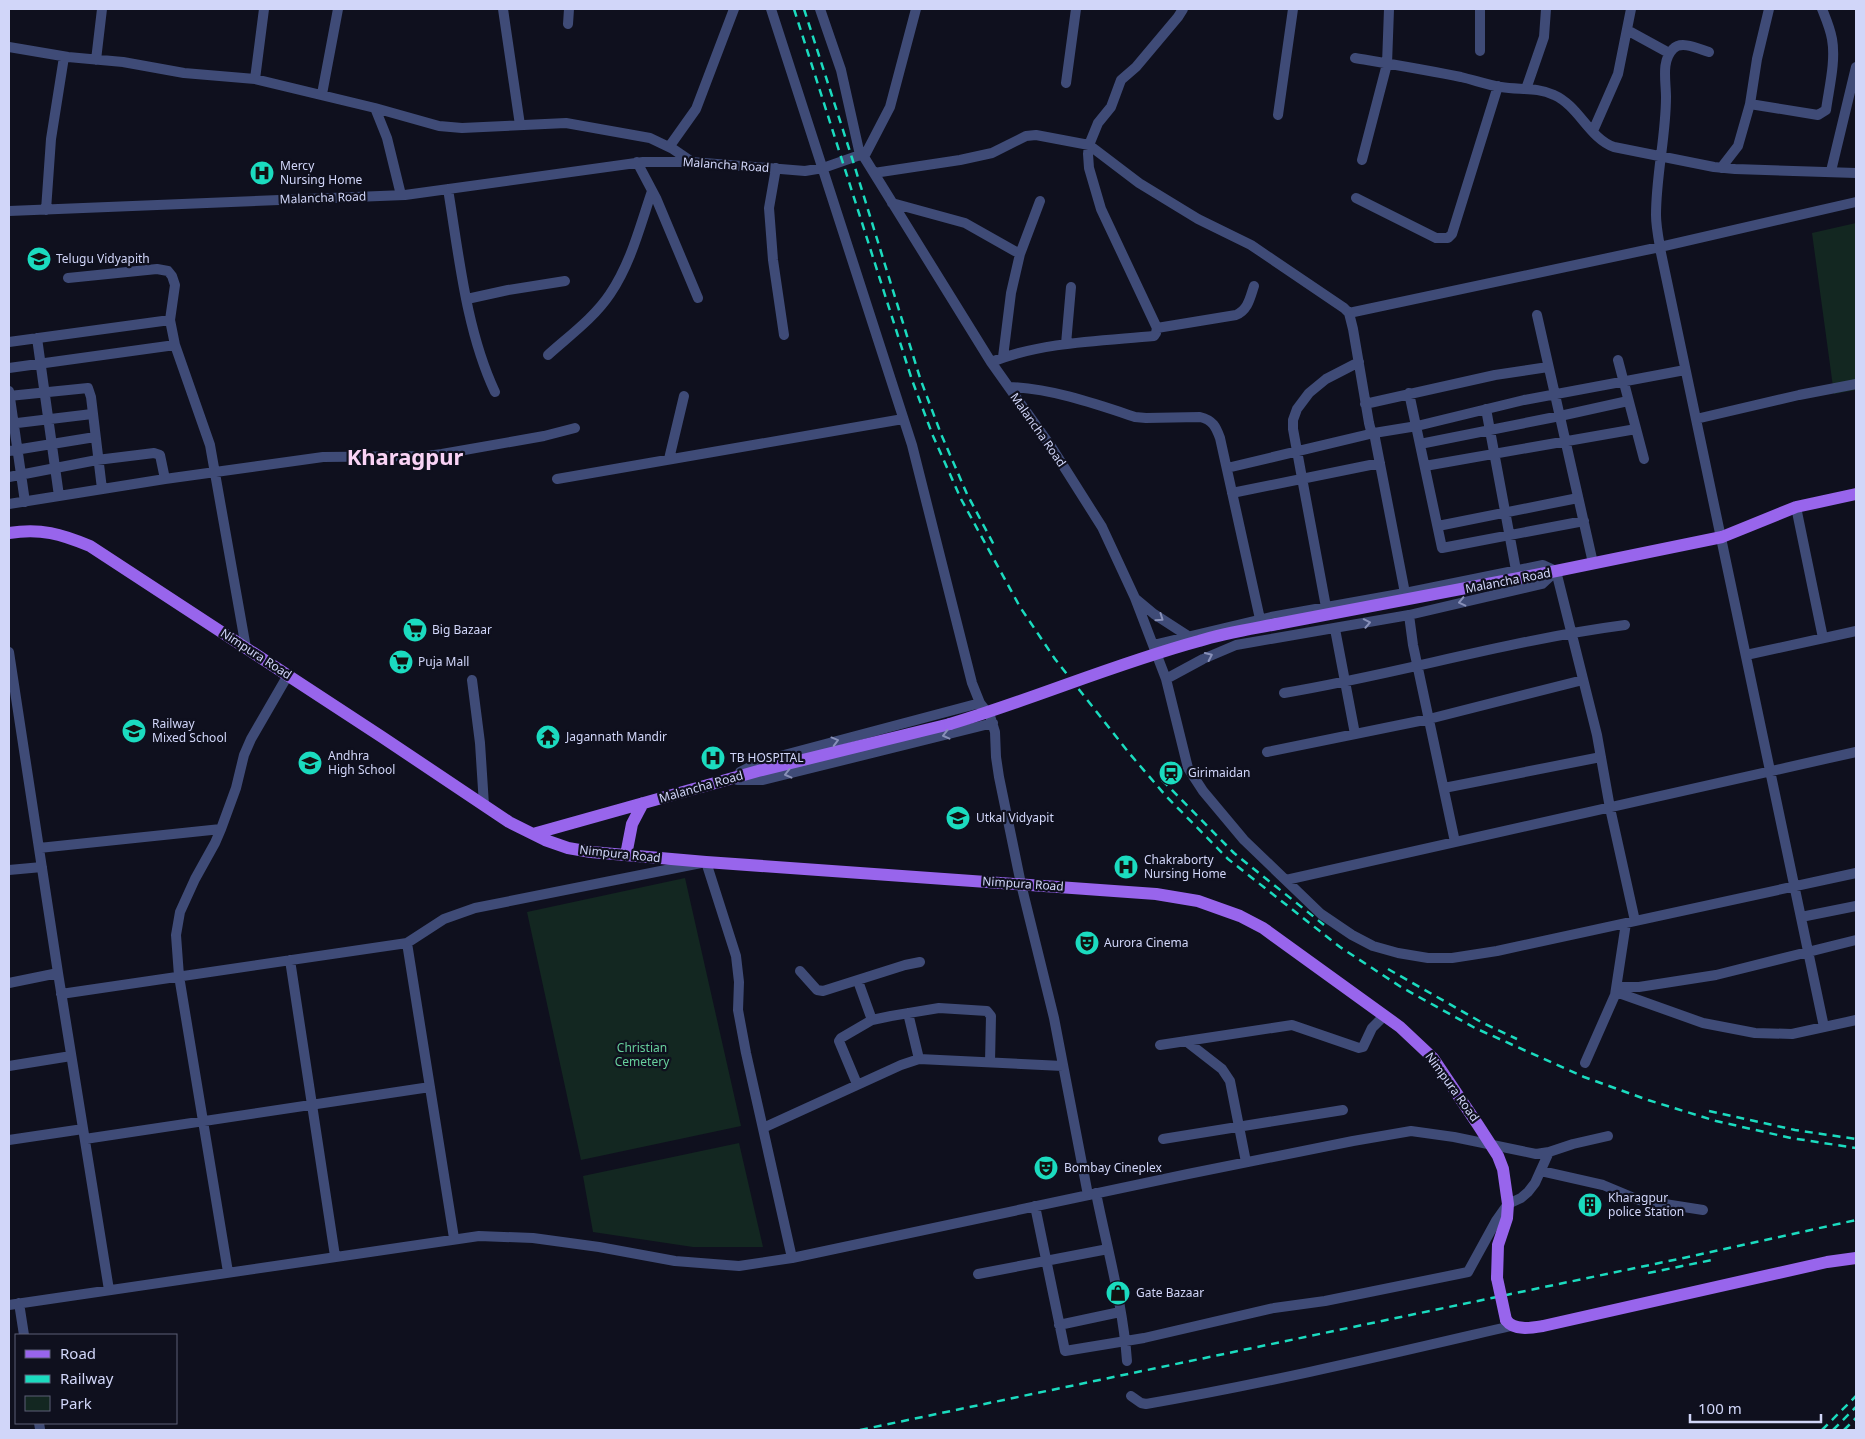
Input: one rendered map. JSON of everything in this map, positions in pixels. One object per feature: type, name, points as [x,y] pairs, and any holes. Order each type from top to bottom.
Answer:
[{"type":"main road","name":"Malancha Road","points":[[533,834],[723,780],[950,724],[1199,640],[1556,572],[1722,537],[1796,506],[1856,494]]},
{"type":"main road","name":"Nimpura Road","points":[[9,532],[48,532],[64,535],[90,546],[509,822],[568,848],[706,862],[1156,894],[1198,901],[1240,916],[1263,928],[1400,1027],[1434,1058],[1492,1146],[1503,1169],[1508,1204],[1507,1218],[1498,1246],[1497,1278],[1509,1323]]},
{"type":"main road","points":[[626,855],[632,824],[643,803]]},
{"type":"main road","points":[[1509,1323],[1517,1328],[1543,1326],[1827,1262],[1856,1258]]},
{"type":"street","points":[[96,60],[102,9]]},
{"type":"street","points":[[255,79],[264,9]]},
{"type":"street","points":[[322,94],[338,9]]},
{"type":"street","points":[[503,9],[520,125]]},
{"type":"street","points":[[568,24],[569,9]]},
{"type":"street","points":[[669,147],[696,109],[734,9]]},
{"type":"street","points":[[771,9],[912,445],[972,683],[980,703],[993,723],[999,777],[1021,884],[1054,1018],[1092,1194],[1108,1249],[1126,1341],[1127,1361]]},
{"type":"street","points":[[820,9],[840,70],[862,156]]},
{"type":"street","points":[[862,156],[890,107],[916,9]]},
{"type":"street","points":[[1066,83],[1076,9]]},
{"type":"street","points":[[991,362],[1003,357],[1066,344],[1154,336],[1156,333],[1157,328],[1101,210],[1089,168],[1089,145],[1098,123],[1111,107],[1121,80],[1141,61],[1183,9]]},
{"type":"street","points":[[1278,115],[1293,9]]},
{"type":"street","points":[[1362,160],[1388,64],[1389,9]]},
{"type":"street","points":[[1480,9],[1480,51]]},
{"type":"street","points":[[1526,89],[1544,37],[1546,9]]},
{"type":"street","points":[[1593,131],[1618,74],[1631,9]]},
{"type":"street","points":[[1721,168],[1738,146],[1750,104],[1757,59],[1769,9]]},
{"type":"street","points":[[1750,104],[1818,115],[1826,110],[1833,41],[1822,9]]},
{"type":"street","points":[[1627,30],[1670,53]]},
{"type":"street","points":[[1709,52],[1683,44],[1674,47],[1670,53],[1664,73],[1665,123],[1656,217],[1660,247],[1685,370],[1722,537],[1824,1027]]},
{"type":"street","points":[[9,47],[64,57],[123,62],[184,73],[255,79],[322,94],[439,126],[566,123],[650,138],[669,147],[692,162]]},
{"type":"street","points":[[46,210],[51,139],[64,57]]},
{"type":"street","points":[[1355,58],[1460,77],[1498,86],[1553,94],[1562,100],[1606,144],[1662,157],[1721,168],[1856,173]]},
{"type":"street","points":[[1831,171],[1856,67]]},
{"type":"street","points":[[1356,198],[1436,238],[1448,238],[1452,234],[1498,86]]},
{"type":"street","points":[[375,108],[386,138],[401,195]]},
{"type":"street","points":[[874,173],[960,160],[992,153],[1026,136],[1036,135],[1089,145],[1139,183],[1198,219],[1251,245],[1349,313],[1365,404],[1371,431],[1374,433],[1405,593]]},
{"type":"street","name":"Malancha Road","points":[[9,211],[401,195],[637,162],[692,162],[805,170],[823,168],[862,156],[991,362],[1052,448],[1102,527],[1135,598],[1166,679],[1188,768],[1203,791],[1244,840],[1321,914],[1352,935],[1373,946],[1398,953],[1428,958],[1452,958],[1497,951],[1856,873]]},
{"type":"street","points":[[637,162],[652,191],[698,298]]},
{"type":"street","points":[[776,168],[769,208],[773,260],[784,335]]},
{"type":"street","points":[[448,189],[477,348],[495,392]]},
{"type":"street","points":[[548,355],[596,312],[610,294],[629,257],[652,191]]},
{"type":"street","points":[[1003,357],[1011,292],[1020,254],[1040,201]]},
{"type":"street","points":[[1349,313],[1660,247],[1856,202]]},
{"type":"street","points":[[892,203],[965,224],[1020,254]]},
{"type":"street","points":[[68,278],[164,269],[172,276],[175,285],[170,320],[175,345],[210,445],[246,648]]},
{"type":"street","points":[[467,300],[508,290],[565,281]]},
{"type":"street","points":[[1066,344],[1071,286]]},
{"type":"street","points":[[1157,328],[1242,313],[1246,308],[1254,286]]},
{"type":"street","points":[[1537,315],[1593,563]]},
{"type":"street","points":[[9,342],[170,320]]},
{"type":"street","points":[[37,338],[59,496]]},
{"type":"street","points":[[9,368],[175,345]]},
{"type":"street","points":[[1618,360],[1644,459]]},
{"type":"street","points":[[1326,607],[1297,452],[1293,420],[1297,409],[1310,393],[1326,379],[1359,362]]},
{"type":"street","points":[[1365,404],[1495,375],[1548,366]]},
{"type":"street","points":[[1226,468],[1374,433],[1416,426],[1554,394],[1685,370]]},
{"type":"street","points":[[1696,419],[1856,384]]},
{"type":"street","points":[[1009,387],[1031,389],[1146,418],[1207,418],[1216,427],[1260,620]]},
{"type":"street","points":[[25,502],[21,475],[13,450],[9,394],[88,388],[102,489]]},
{"type":"street","points":[[1409,393],[1442,548],[1584,522]]},
{"type":"street","points":[[669,459],[684,396]]},
{"type":"street","points":[[1420,444],[1628,401]]},
{"type":"street","points":[[1486,409],[1516,570]]},
{"type":"street","points":[[11,423],[92,414]]},
{"type":"street","points":[[557,479],[903,418]]},
{"type":"street","points":[[9,504],[165,479],[323,457],[427,456],[490,447],[575,428]]},
{"type":"street","points":[[1425,466],[1636,429]]},
{"type":"street","points":[[13,450],[95,437]]},
{"type":"street","points":[[9,477],[97,460],[158,453],[161,458],[165,479]]},
{"type":"street","points":[[1232,493],[1380,463]]},
{"type":"street","points":[[1438,526],[1578,498]]},
{"type":"street","points":[[1796,506],[1823,638]]},
{"type":"street","points":[[1153,645],[1260,620],[1543,565],[1556,572],[1584,680],[1601,756],[1630,922],[1617,989],[1584,1063]]},
{"type":"street","points":[[1166,679],[1203,659],[1236,646],[1409,615],[1542,584],[1556,572]]},
{"type":"street","points":[[1135,598],[1154,614],[1188,636]]},
{"type":"street","points":[[1409,615],[1418,667],[1455,842]]},
{"type":"street","points":[[1284,693],[1418,667],[1572,632],[1625,625]]},
{"type":"street","points":[[1335,629],[1355,734]]},
{"type":"street","points":[[1746,655],[1856,631]]},
{"type":"street","points":[[9,652],[11,685],[39,848],[109,1290]]},
{"type":"street","points":[[228,1272],[179,976],[176,935],[180,912],[221,829],[236,788],[244,755],[251,739],[288,675]]},
{"type":"street","points":[[472,680],[480,743],[484,805]]},
{"type":"street","points":[[1267,752],[1429,719],[1584,680]]},
{"type":"street","points":[[723,780],[762,761],[980,703]]},
{"type":"street","points":[[723,780],[763,780],[993,723]]},
{"type":"street","points":[[1286,880],[1856,752]]},
{"type":"street","points":[[1444,788],[1601,756]]},
{"type":"street","points":[[39,848],[221,829]]},
{"type":"street","points":[[61,994],[407,943],[444,919],[475,908],[706,862],[736,956],[739,982],[738,1010],[792,1258]]},
{"type":"street","points":[[9,870],[42,867]]},
{"type":"street","points":[[1801,918],[1856,906]]},
{"type":"street","points":[[1617,989],[1716,975],[1856,940]]},
{"type":"street","points":[[407,943],[454,1238]]},
{"type":"street","points":[[290,960],[335,1256]]},
{"type":"street","points":[[800,971],[817,990],[823,991],[920,962]]},
{"type":"street","points":[[9,983],[58,973]]},
{"type":"street","points":[[858,981],[872,1020]]},
{"type":"street","points":[[1617,989],[1696,1020],[1740,1031],[1792,1034],[1856,1020]]},
{"type":"street","points":[[856,1084],[839,1041],[841,1038],[872,1020],[908,1013],[945,1008],[989,1012],[990,1062]]},
{"type":"street","points":[[908,1013],[919,1059]]},
{"type":"street","points":[[1160,1045],[1292,1025],[1363,1048],[1372,1028],[1384,1016]]},
{"type":"street","points":[[1186,1042],[1226,1074],[1230,1081],[1246,1162]]},
{"type":"street","points":[[9,1066],[72,1056]]},
{"type":"street","points":[[763,1128],[856,1084],[919,1059],[1063,1066]]},
{"type":"street","points":[[9,1140],[203,1121],[430,1087]]},
{"type":"street","points":[[1163,1139],[1343,1110]]},
{"type":"street","points":[[24,1334],[14,1304],[454,1238],[478,1236],[533,1238],[599,1247],[675,1261],[739,1266],[792,1258],[1353,1140],[1411,1131],[1454,1137],[1530,1153],[1550,1152],[1573,1144],[1608,1136]]},
{"type":"street","points":[[1035,1206],[1065,1351],[1126,1341],[1274,1308],[1325,1301],[1468,1272],[1484,1240],[1508,1204],[1521,1198],[1528,1192],[1550,1152]]},
{"type":"street","points":[[1541,1171],[1603,1185],[1639,1200],[1703,1210]]},
{"type":"street","points":[[978,1274],[1108,1249]]},
{"type":"street","points":[[1059,1325],[1120,1312]]},
{"type":"street","points":[[1132,1396],[1146,1404],[1199,1395],[1328,1369],[1509,1323]]},
{"type":"green space","points":[[1856,223],[1856,390],[1834,394],[1812,233]]},
{"type":"green space","name":"Christian Cemetery","points":[[685,878],[741,1126],[581,1160],[527,912]]},
{"type":"green space","points":[[739,1143],[763,1247],[693,1247],[593,1232],[583,1176]]},
{"type":"railway","points":[[794,9],[912,380],[933,436],[961,499],[1020,607],[1055,659],[1129,753],[1166,796],[1228,859],[1340,947],[1401,987],[1475,1028],[1584,1077],[1648,1100],[1716,1121],[1791,1138],[1856,1148]]},
{"type":"railway","points":[[804,9],[920,378],[941,434],[967,494],[995,547]]},
{"type":"railway","points":[[1162,780],[1234,853],[1324,925]]},
{"type":"railway","points":[[1388,969],[1481,1022],[1517,1039]]},
{"type":"railway","points":[[1709,1111],[1795,1130],[1856,1139]]},
{"type":"railway","points":[[860,1430],[1688,1257],[1856,1220]]},
{"type":"railway","points":[[1648,1273],[1712,1260]]},
{"type":"railway","points":[[1822,1430],[1856,1396]]},
{"type":"railway","points":[[1833,1430],[1856,1407]]},
{"type":"railway","points":[[1844,1430],[1856,1418]]},
{"type":"place","name":"Mercy Nursing Home","points":[[262,173]]},
{"type":"place","name":"Telugu Vidyapith","points":[[39,259]]},
{"type":"place","name":"Big Bazaar","points":[[415,630]]},
{"type":"place","name":"Puja Mall","points":[[401,662]]},
{"type":"place","name":"Railway Mixed School","points":[[134,731]]},
{"type":"place","name":"Jagannath Mandir","points":[[548,737]]},
{"type":"place","name":"TB HOSPITAL","points":[[713,758]]},
{"type":"place","name":"Andhra High School","points":[[310,763]]},
{"type":"place","name":"Girimaidan","points":[[1171,773]]},
{"type":"place","name":"Utkal Vidyapit","points":[[958,818]]},
{"type":"place","name":"Chakraborty Nursing Home","points":[[1126,867]]},
{"type":"place","name":"Aurora Cinema","points":[[1087,943]]},
{"type":"place","name":"Bombay Cineplex","points":[[1046,1168]]},
{"type":"place","name":"Kharagpur police Station","points":[[1590,1205]]},
{"type":"place","name":"Gate Bazaar","points":[[1118,1293]]},
{"type":"district","name":"Kharagpur","points":[[405,457]]}]
